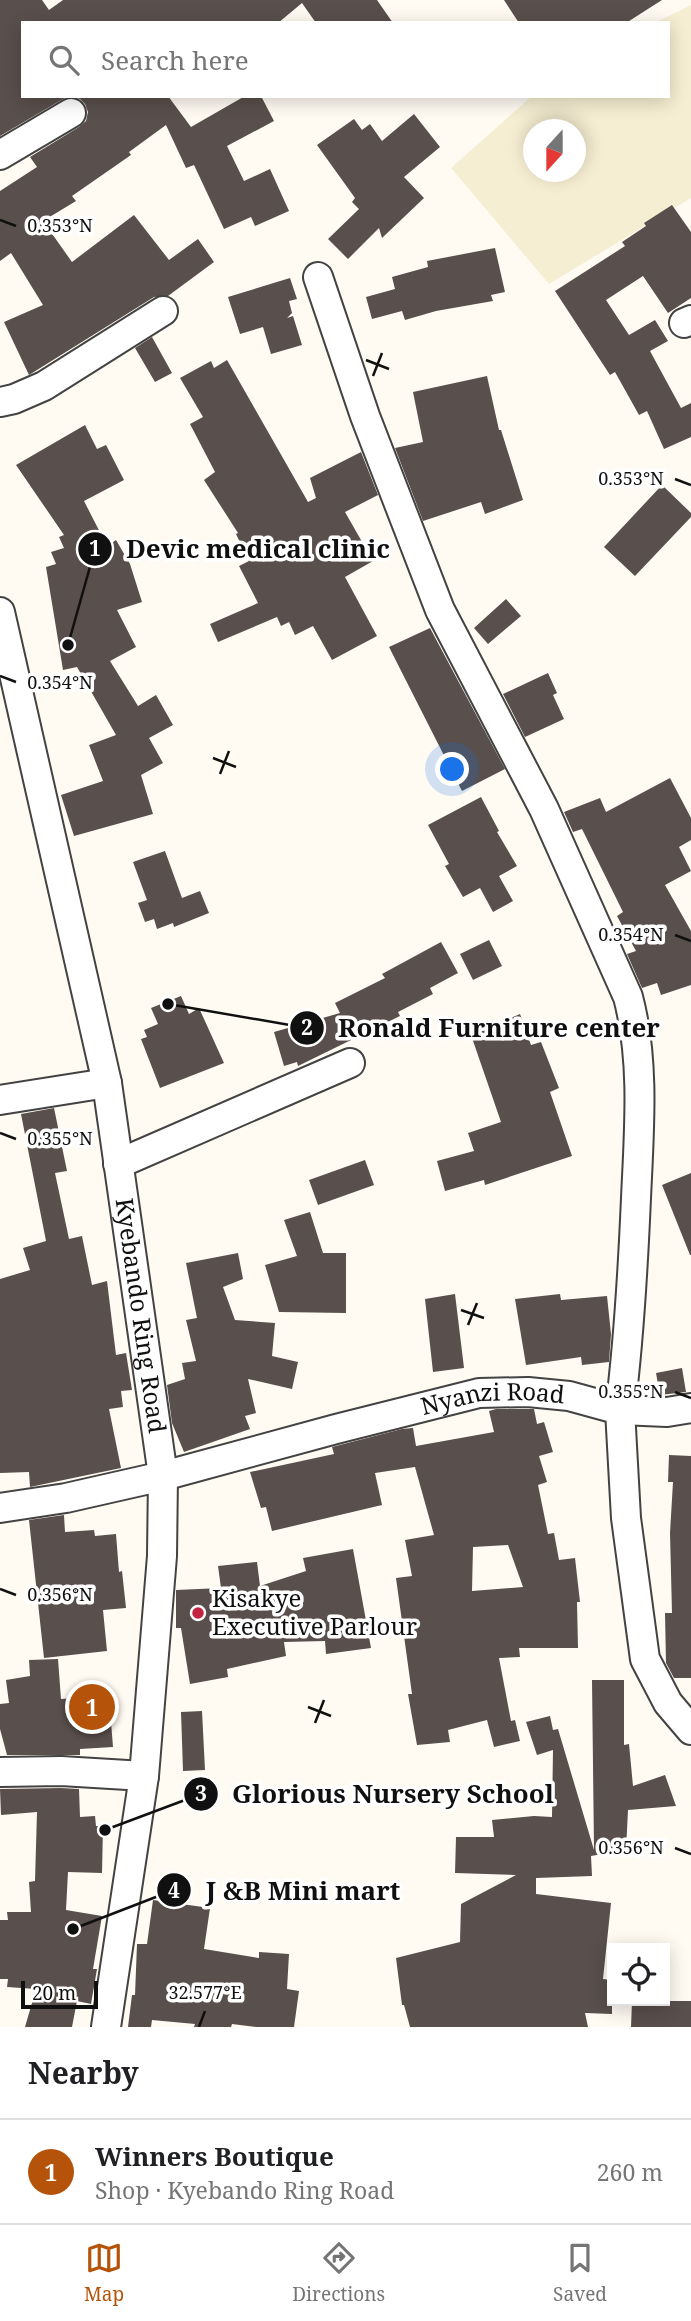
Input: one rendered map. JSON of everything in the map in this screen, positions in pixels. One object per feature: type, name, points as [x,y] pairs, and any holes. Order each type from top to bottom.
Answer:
[{"type":"street","points":[[0,156],[71,113]]},
{"type":"street","points":[[318,277],[365,415],[440,610],[544,809],[628,997],[636,1027],[640,1122],[634,1244],[620,1410],[626,1518],[645,1659],[668,1703],[691,1730]]},
{"type":"street","points":[[0,402],[44,386],[163,311]]},
{"type":"street","name":"Kyebando Ring Road","points":[[0,612],[107,1083],[163,1476],[162,1556],[144,1776],[106,2027]]},
{"type":"street","points":[[118,1164],[350,1063]]},
{"type":"street","points":[[0,1100],[107,1083]]},
{"type":"street","name":"Nyanzi Road","points":[[0,1508],[66,1498],[163,1476],[479,1394],[528,1392],[569,1396],[620,1410],[667,1412],[691,1408]]},
{"type":"street","points":[[0,1772],[61,1771],[144,1776]]},
{"type":"shaded area","points":[[691,5],[691,198],[549,284],[451,168],[530,98],[670,98],[670,21],[658,21]]},
{"type":"building","points":[[0,0],[42,0],[49,10],[63,0],[377,0],[392,21],[315,21],[302,3],[280,21],[21,21],[21,98],[65,98],[0,136]]},
{"type":"building","points":[[504,0],[662,0],[629,21],[518,21]]},
{"type":"building","points":[[77,98],[169,98],[191,127],[242,98],[262,98],[274,121],[227,146],[244,181],[270,169],[289,211],[255,226],[251,217],[224,229],[194,165],[186,168],[166,125],[129,152],[131,155],[72,196],[76,201],[43,221],[72,262],[134,215],[169,260],[198,239],[214,262],[168,296],[154,297],[29,375],[4,322],[43,305],[11,253],[0,261],[0,191],[37,167],[30,157],[86,121],[88,112]]},
{"type":"building","points":[[414,114],[440,147],[404,177],[424,198],[382,238],[379,228],[348,259],[328,239],[359,209],[352,202],[355,198],[317,145],[354,119],[362,130],[370,124],[382,141]]},
{"type":"building","points":[[672,205],[691,232],[691,298],[668,313],[643,276],[606,300],[629,335],[655,320],[668,341],[650,351],[681,408],[691,403],[691,437],[664,449],[647,411],[639,415],[615,372],[610,375],[555,291],[625,246],[622,242],[646,226],[644,223]]},
{"type":"building","points":[[495,248],[505,292],[491,295],[493,301],[436,311],[405,320],[402,311],[372,319],[366,297],[395,289],[392,277],[428,267],[427,261]]},
{"type":"building","points":[[290,278],[297,299],[289,301],[292,313],[287,318],[293,316],[302,345],[271,354],[263,327],[240,334],[228,297]]},
{"type":"building","points":[[152,337],[172,373],[155,382],[135,348]]},
{"type":"building","points":[[227,360],[308,502],[316,498],[310,478],[361,452],[378,495],[345,512],[373,561],[345,577],[377,636],[332,660],[313,626],[295,635],[289,622],[281,626],[277,617],[218,642],[210,624],[258,603],[239,566],[249,561],[236,534],[238,533],[204,480],[215,472],[190,424],[203,417],[180,378],[211,361],[214,368]]},
{"type":"building","points":[[487,376],[499,430],[523,500],[485,514],[481,502],[423,521],[395,448],[423,442],[413,392]]},
{"type":"building","points":[[85,425],[97,449],[106,445],[124,480],[84,501],[107,546],[116,540],[130,564],[142,602],[117,610],[136,647],[110,661],[138,706],[156,695],[173,725],[149,738],[163,763],[141,775],[153,814],[74,836],[61,795],[103,781],[89,745],[116,735],[77,667],[63,670],[46,567],[56,564],[51,552],[64,548],[59,537],[64,535],[16,465]]},
{"type":"building","points":[[662,485],[691,513],[691,517],[635,576],[604,547]]},
{"type":"building","points":[[506,599],[521,616],[488,644],[474,628]]},
{"type":"building","points":[[430,628],[505,769],[462,791],[389,647]]},
{"type":"building","points":[[548,673],[557,693],[553,695],[564,719],[525,737],[503,694]]},
{"type":"building","points":[[670,778],[691,818],[691,840],[679,847],[691,871],[665,885],[691,931],[691,985],[661,995],[657,983],[642,988],[627,954],[636,951],[617,916],[623,912],[582,829],[573,832],[564,812],[600,798],[606,812]]},
{"type":"building","points":[[481,797],[517,866],[499,876],[513,901],[493,912],[480,888],[463,897],[445,866],[449,864],[428,825]]},
{"type":"building","points":[[165,851],[182,898],[200,891],[209,913],[174,927],[173,923],[157,929],[154,919],[145,922],[138,903],[147,900],[133,862]]},
{"type":"building","points":[[489,940],[502,966],[473,980],[460,954]]},
{"type":"building","points":[[441,942],[458,973],[430,988],[433,994],[398,1012],[400,1016],[298,1066],[297,1062],[284,1066],[274,1032],[340,1013],[335,1003],[385,978],[382,974]]},
{"type":"building","points":[[181,996],[189,1014],[199,1008],[224,1063],[160,1088],[141,1039],[147,1037],[144,1030],[158,1024],[151,1008]]},
{"type":"building","points":[[520,1014],[531,1045],[541,1042],[559,1088],[550,1092],[572,1156],[485,1185],[484,1180],[445,1191],[437,1161],[474,1151],[468,1133],[501,1122],[471,1035]]},
{"type":"building","points":[[54,1108],[67,1171],[55,1173],[69,1239],[82,1236],[92,1285],[107,1281],[116,1355],[126,1353],[132,1390],[121,1391],[123,1407],[109,1409],[121,1468],[30,1487],[29,1472],[0,1473],[0,1279],[30,1270],[23,1248],[46,1241],[21,1114]]},
{"type":"building","points":[[365,1160],[374,1185],[318,1205],[309,1180]]},
{"type":"building","points":[[691,1173],[691,1255],[690,1255],[662,1185]]},
{"type":"building","points":[[310,1212],[323,1253],[346,1253],[346,1313],[279,1312],[265,1265],[297,1256],[284,1220]]},
{"type":"building","points":[[238,1253],[243,1279],[223,1287],[235,1320],[275,1323],[272,1356],[298,1362],[292,1389],[248,1379],[256,1413],[245,1416],[250,1429],[184,1452],[172,1423],[167,1385],[185,1379],[182,1363],[196,1361],[186,1320],[197,1318],[186,1263]]},
{"type":"building","points":[[455,1294],[464,1368],[433,1372],[425,1299]]},
{"type":"building","points":[[560,1294],[561,1300],[607,1296],[611,1334],[609,1362],[582,1365],[581,1357],[526,1365],[515,1299]]},
{"type":"building","points":[[682,1368],[686,1392],[660,1395],[656,1373]]},
{"type":"building","points":[[534,1409],[537,1424],[544,1422],[553,1452],[539,1456],[547,1482],[538,1485],[548,1534],[554,1533],[559,1560],[575,1558],[580,1602],[577,1602],[578,1648],[519,1648],[520,1657],[499,1658],[511,1721],[515,1720],[520,1741],[494,1747],[487,1720],[448,1730],[450,1742],[417,1745],[408,1694],[412,1694],[396,1578],[412,1576],[405,1540],[434,1535],[415,1467],[375,1473],[382,1505],[272,1531],[266,1507],[261,1508],[250,1472],[334,1454],[332,1447],[402,1429],[413,1428],[416,1446],[494,1432],[489,1411]],"holes":[[[508,1545],[523,1587],[472,1591],[473,1547]]]},
{"type":"building","points":[[669,1455],[691,1456],[691,1678],[674,1678],[666,1663],[665,1613],[672,1613],[670,1533],[673,1482],[668,1482]]},
{"type":"building","points":[[64,1515],[65,1532],[94,1530],[95,1536],[116,1534],[119,1572],[122,1571],[126,1608],[103,1610],[107,1651],[44,1658],[29,1520]]},
{"type":"building","points":[[353,1549],[371,1648],[326,1654],[325,1641],[284,1642],[286,1656],[227,1669],[228,1677],[190,1684],[181,1628],[176,1628],[176,1590],[221,1588],[218,1566],[257,1562],[260,1586],[306,1571],[303,1558]]},
{"type":"building","points":[[58,1659],[61,1699],[109,1696],[113,1747],[80,1749],[80,1755],[7,1755],[0,1729],[0,1704],[9,1703],[6,1680],[30,1676],[29,1660]]},
{"type":"building","points":[[592,1680],[624,1680],[624,1745],[629,1744],[633,1786],[665,1775],[676,1806],[628,1810],[626,1850],[591,1856],[592,1876],[536,1878],[536,1894],[611,1903],[603,1979],[607,1979],[607,2006],[612,2006],[612,2014],[585,2013],[588,2027],[410,2027],[402,2005],[396,1958],[460,1942],[461,1904],[516,1875],[455,1873],[456,1837],[494,1837],[492,1820],[552,1817],[553,1750],[537,1755],[526,1722],[550,1716],[553,1730],[558,1729],[594,1850]]},
{"type":"building","points":[[202,1711],[205,1770],[183,1771],[181,1712]]},
{"type":"building","points":[[0,1789],[79,1789],[80,1817],[95,1816],[96,1826],[103,1826],[102,1873],[68,1872],[66,1910],[102,1916],[93,1969],[97,1969],[91,2004],[77,2001],[72,2027],[25,2027],[36,1989],[7,1987],[8,1979],[0,1979],[0,1920],[8,1920],[7,1912],[31,1912],[29,1882],[35,1881],[37,1812],[1,1815]]},
{"type":"building","points":[[153,1900],[210,1908],[204,1949],[259,1958],[259,1952],[289,1954],[287,1989],[299,1991],[294,2027],[232,2024],[231,2027],[194,2027],[195,2024],[152,2020],[151,2027],[128,2027],[132,1995],[135,1995],[137,1944],[147,1944]]},
{"type":"building","points":[[670,2001],[691,2001],[691,2027],[631,2027],[632,2006],[670,2006]]},
{"type":"place","name":"Devic medical clinic","points":[[68,645]]},
{"type":"place","name":"Ronald Furniture center","points":[[168,1004]]},
{"type":"place","name":"Kisakye Executive Parlour","points":[[198,1613]]},
{"type":"place","name":"Winners Boutique","points":[[92,1707]]},
{"type":"place","name":"Glorious Nursery School","points":[[105,1830]]},
{"type":"place","name":"J &B Mini mart","points":[[73,1929]]}]
